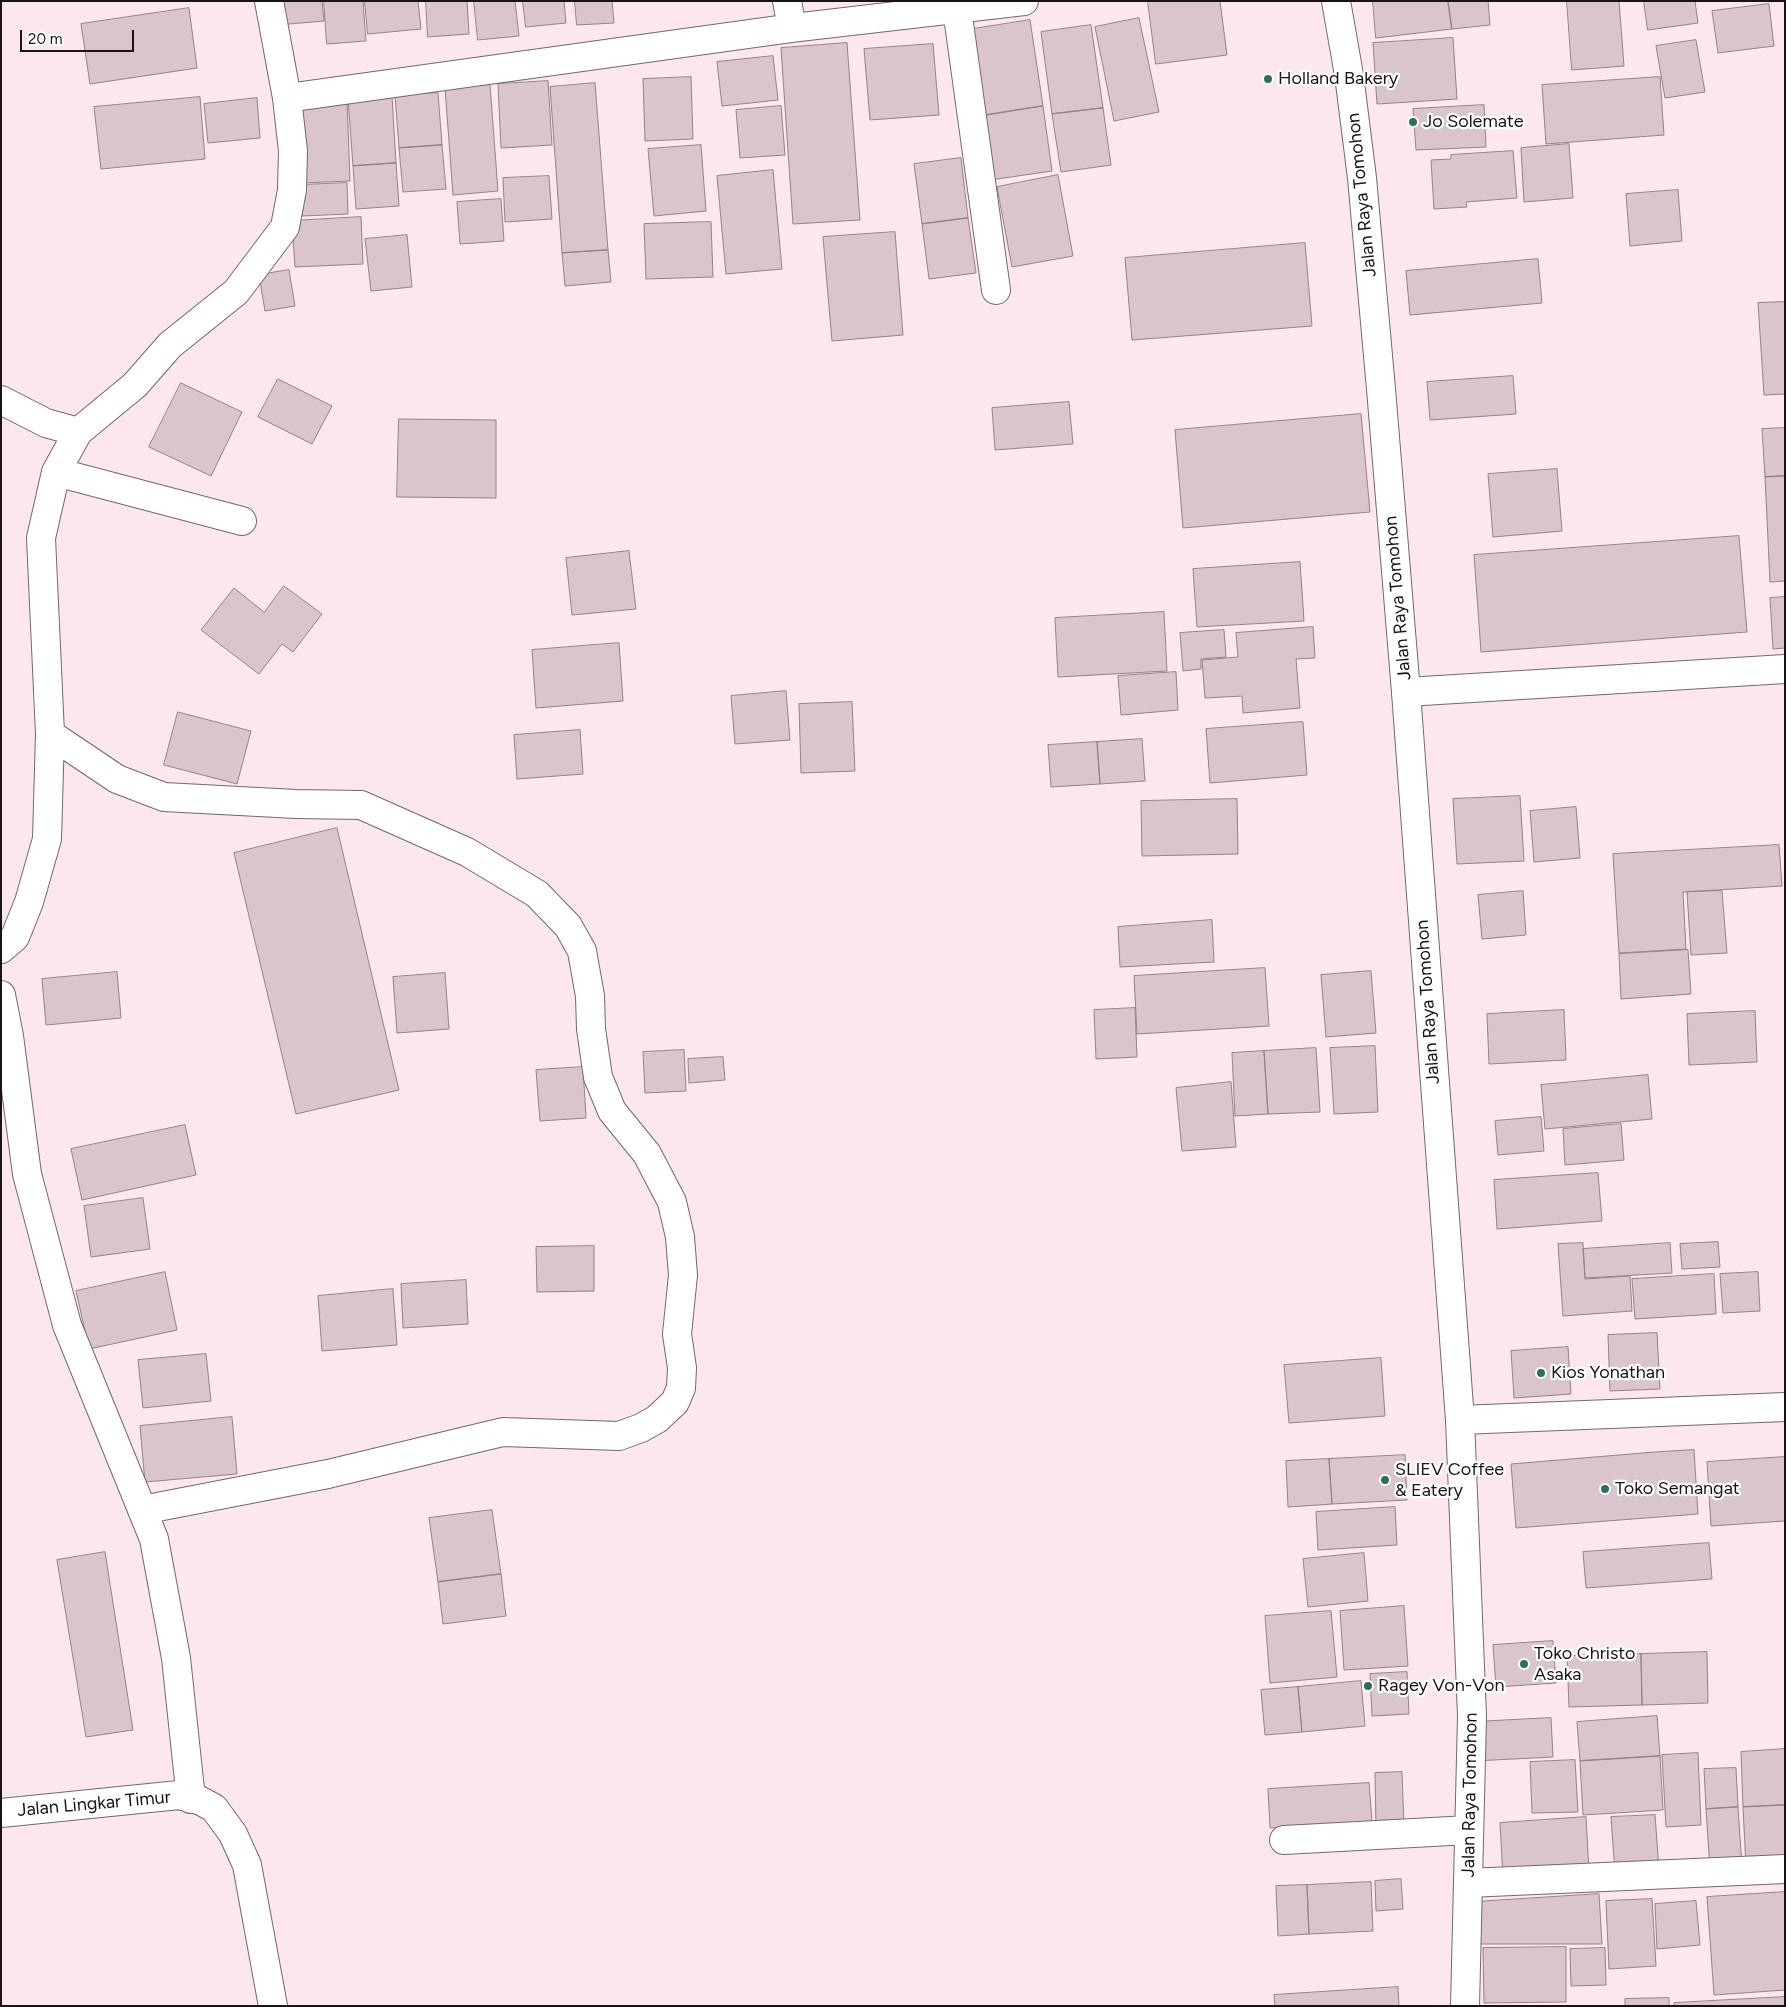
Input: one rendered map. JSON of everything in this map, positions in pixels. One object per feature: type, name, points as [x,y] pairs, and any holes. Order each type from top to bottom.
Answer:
[{"type":"main road","points":[[1,949],[15,937],[29,902],[47,839],[50,734],[41,538],[56,472],[78,432],[135,385],[170,345],[236,292],[285,227],[292,190],[293,151],[287,98],[269,1]]},
{"type":"main road","points":[[787,1],[792,28]]},
{"type":"main road","points":[[287,98],[792,28],[1024,1]]},
{"type":"main road","name":"Jalan Raya Tomohon","points":[[1336,1],[1349,75],[1362,178],[1406,692],[1460,1420],[1472,1716],[1465,2006]]},
{"type":"main road","points":[[957,9],[996,290]]},
{"type":"main road","points":[[1,400],[46,423],[78,432]]},
{"type":"main road","points":[[56,472],[242,521]]},
{"type":"main road","points":[[1406,692],[1785,670]]},
{"type":"main road","points":[[50,734],[117,779],[164,797],[296,804],[361,805],[467,852],[537,894],[568,926],[582,951],[590,996],[591,1029],[598,1077],[612,1111],[647,1154],[672,1202],[680,1236],[682,1275],[677,1334],[682,1368],[681,1388],[675,1402],[657,1420],[619,1436],[504,1432],[328,1474],[142,1510]]},
{"type":"main road","points":[[1,995],[9,1036],[27,1174],[66,1325],[154,1539],[176,1658],[191,1798]]},
{"type":"main road","points":[[1460,1420],[1785,1407]]},
{"type":"main road","name":"Jalan Lingkar Timur","points":[[1,1813],[179,1795],[197,1800],[214,1808],[233,1834],[248,1865],[273,2006]]},
{"type":"main road","points":[[1284,1840],[1469,1830]]},
{"type":"main road","points":[[1468,1883],[1785,1869]]},
{"type":"building","points":[[276,1],[322,1],[324,21],[278,25]]},
{"type":"building","points":[[324,1],[363,1],[366,41],[327,44]]},
{"type":"building","points":[[365,1],[418,1],[421,29],[368,34]]},
{"type":"building","points":[[426,1],[467,1],[469,34],[428,37]]},
{"type":"building","points":[[474,1],[515,1],[519,36],[478,40]]},
{"type":"building","points":[[523,1],[564,1],[566,23],[526,27]]},
{"type":"building","points":[[575,1],[612,1],[614,23],[577,25]]},
{"type":"building","points":[[1148,1],[1220,1],[1227,55],[1156,64]]},
{"type":"building","points":[[1373,1],[1448,1],[1452,29],[1376,38]]},
{"type":"building","points":[[1448,1],[1488,1],[1490,25],[1452,29]]},
{"type":"building","points":[[1567,1],[1619,1],[1624,66],[1572,70]]},
{"type":"building","points":[[1644,1],[1695,1],[1698,23],[1648,30]]},
{"type":"building","points":[[1769,4],[1774,46],[1718,53],[1712,11]]},
{"type":"building","points":[[189,8],[197,68],[90,84],[81,24]]},
{"type":"building","points":[[1139,18],[1159,112],[1114,121],[1095,27]]},
{"type":"building","points":[[1030,20],[1043,106],[980,116],[967,30]]},
{"type":"building","points":[[1091,25],[1103,108],[1052,114],[1041,32]]},
{"type":"building","points":[[1453,38],[1457,99],[1377,104],[1373,43]]},
{"type":"building","points":[[1696,40],[1705,92],[1665,98],[1656,46]]},
{"type":"building","points":[[847,43],[860,220],[793,224],[781,48]]},
{"type":"building","points":[[933,44],[939,115],[870,120],[864,49]]},
{"type":"building","points":[[773,56],[778,100],[722,106],[717,62]]},
{"type":"building","points":[[691,77],[693,139],[645,141],[643,79]]},
{"type":"building","points":[[1660,77],[1664,135],[1546,144],[1542,85]]},
{"type":"building","points":[[548,81],[552,145],[501,148],[498,84]]},
{"type":"building","points":[[595,83],[608,250],[562,253],[550,87]]},
{"type":"building","points":[[490,85],[498,191],[453,195],[445,88]]},
{"type":"building","points":[[438,93],[442,145],[399,148],[395,95]]},
{"type":"building","points":[[392,96],[396,163],[353,166],[348,99]]},
{"type":"building","points":[[200,97],[205,159],[101,169],[94,107]]},
{"type":"building","points":[[257,98],[260,138],[208,143],[204,104]]},
{"type":"building","points":[[347,100],[350,181],[301,183],[297,102]]},
{"type":"building","points":[[1484,105],[1486,147],[1416,150],[1413,109]]},
{"type":"building","points":[[781,106],[785,155],[740,158],[736,110]]},
{"type":"building","points":[[1043,106],[1052,171],[990,180],[980,116]]},
{"type":"building","points":[[1103,108],[1111,165],[1061,172],[1052,114]]},
{"type":"building","points":[[1569,144],[1573,198],[1524,202],[1521,148]]},
{"type":"building","points":[[442,145],[446,189],[403,192],[399,148]]},
{"type":"building","points":[[701,145],[706,211],[654,216],[648,149]]},
{"type":"building","points":[[1513,151],[1517,198],[1466,202],[1467,207],[1434,209],[1431,160],[1451,159],[1451,155]]},
{"type":"building","points":[[961,158],[968,218],[922,224],[914,164]]},
{"type":"building","points":[[396,163],[399,206],[356,209],[353,166]]},
{"type":"building","points":[[773,170],[782,269],[726,274],[717,176]]},
{"type":"building","points":[[1058,175],[1073,256],[1012,267],[997,187]]},
{"type":"building","points":[[549,176],[552,219],[505,222],[503,178]]},
{"type":"building","points":[[347,183],[348,214],[302,216],[301,185]]},
{"type":"building","points":[[1678,190],[1682,241],[1630,246],[1626,194]]},
{"type":"building","points":[[501,199],[504,241],[460,244],[457,202]]},
{"type":"building","points":[[361,217],[363,264],[295,267],[292,221]]},
{"type":"building","points":[[968,218],[976,273],[929,279],[922,224]]},
{"type":"building","points":[[711,222],[713,277],[646,279],[644,224]]},
{"type":"building","points":[[895,232],[903,335],[832,341],[823,237]]},
{"type":"building","points":[[407,235],[412,287],[371,291],[365,239]]},
{"type":"building","points":[[1305,243],[1312,326],[1132,340],[1125,258]]},
{"type":"building","points":[[608,250],[611,282],[565,286],[562,253]]},
{"type":"building","points":[[1538,259],[1542,303],[1410,315],[1406,271]]},
{"type":"building","points":[[289,270],[295,306],[265,311],[259,275]]},
{"type":"building","points":[[1785,302],[1785,394],[1764,395],[1758,303]]},
{"type":"building","points":[[1513,376],[1516,414],[1430,420],[1427,382]]},
{"type":"building","points":[[278,379],[332,406],[312,444],[258,417]]},
{"type":"building","points":[[181,383],[242,412],[211,476],[149,447]]},
{"type":"building","points":[[1069,402],[1073,444],[995,450],[992,408]]},
{"type":"building","points":[[1361,414],[1370,512],[1183,528],[1175,430]]},
{"type":"building","points":[[399,419],[496,420],[496,498],[397,497]]},
{"type":"building","points":[[1785,428],[1785,476],[1765,477],[1762,429]]},
{"type":"building","points":[[1557,469],[1562,531],[1493,537],[1488,474]]},
{"type":"building","points":[[1785,476],[1785,581],[1770,582],[1765,477]]},
{"type":"building","points":[[1739,536],[1747,632],[1481,652],[1474,555]]},
{"type":"building","points":[[629,551],[636,609],[572,615],[566,558]]},
{"type":"building","points":[[1300,562],[1304,621],[1197,627],[1193,569]]},
{"type":"building","points":[[284,586],[322,614],[293,652],[282,644],[259,674],[201,630],[234,588],[264,612]]},
{"type":"building","points":[[1785,597],[1785,648],[1773,649],[1770,598]]},
{"type":"building","points":[[1164,612],[1167,671],[1058,677],[1055,618]]},
{"type":"building","points":[[1313,627],[1315,658],[1296,659],[1300,708],[1243,713],[1242,696],[1205,698],[1202,660],[1238,657],[1236,633]]},
{"type":"building","points":[[1224,630],[1226,657],[1201,659],[1201,669],[1183,671],[1180,633]]},
{"type":"building","points":[[619,643],[623,701],[536,708],[532,650]]},
{"type":"building","points":[[1176,672],[1178,710],[1121,715],[1118,676]]},
{"type":"building","points":[[786,691],[790,740],[735,744],[731,696]]},
{"type":"building","points":[[852,702],[855,771],[801,773],[799,704]]},
{"type":"building","points":[[178,712],[251,731],[237,784],[164,765]]},
{"type":"building","points":[[1303,722],[1307,775],[1210,783],[1206,729]]},
{"type":"building","points":[[580,730],[583,774],[517,779],[514,735]]},
{"type":"building","points":[[1142,739],[1145,781],[1100,784],[1097,742]]},
{"type":"building","points":[[1097,742],[1100,784],[1051,787],[1048,745]]},
{"type":"building","points":[[1520,796],[1524,861],[1457,864],[1453,799]]},
{"type":"building","points":[[1237,799],[1238,854],[1142,856],[1141,801]]},
{"type":"building","points":[[1576,807],[1580,858],[1534,862],[1530,811]]},
{"type":"building","points":[[337,828],[399,1090],[296,1114],[234,853]]},
{"type":"building","points":[[1779,845],[1782,886],[1683,892],[1686,949],[1619,953],[1613,854]]},
{"type":"building","points":[[1523,891],[1526,935],[1482,939],[1478,895]]},
{"type":"building","points":[[1722,891],[1727,953],[1691,955],[1687,892]]},
{"type":"building","points":[[1212,920],[1214,962],[1120,967],[1118,927]]},
{"type":"building","points":[[1688,950],[1691,994],[1621,999],[1619,954]]},
{"type":"building","points":[[1265,968],[1269,1026],[1137,1034],[1134,976]]},
{"type":"building","points":[[1371,971],[1376,1033],[1326,1037],[1321,975]]},
{"type":"building","points":[[117,972],[121,1018],[46,1025],[42,979]]},
{"type":"building","points":[[445,973],[449,1029],[397,1033],[393,977]]},
{"type":"building","points":[[1135,1008],[1137,1057],[1096,1059],[1094,1010]]},
{"type":"building","points":[[1564,1010],[1566,1060],[1489,1064],[1487,1014]]},
{"type":"building","points":[[1755,1011],[1757,1062],[1689,1065],[1687,1014]]},
{"type":"building","points":[[1375,1046],[1378,1112],[1334,1114],[1330,1048]]},
{"type":"building","points":[[1316,1048],[1320,1112],[1268,1114],[1264,1051]]},
{"type":"building","points":[[684,1050],[686,1091],[645,1093],[643,1052]]},
{"type":"building","points":[[1264,1051],[1268,1114],[1235,1116],[1232,1053]]},
{"type":"building","points":[[723,1057],[725,1080],[689,1083],[688,1059]]},
{"type":"building","points":[[583,1067],[586,1118],[540,1121],[536,1070]]},
{"type":"building","points":[[1648,1075],[1652,1119],[1545,1129],[1541,1085]]},
{"type":"building","points":[[1231,1082],[1236,1147],[1182,1151],[1176,1088]]},
{"type":"building","points":[[1541,1117],[1544,1151],[1498,1155],[1495,1121]]},
{"type":"building","points":[[1621,1124],[1624,1160],[1565,1165],[1563,1129]]},
{"type":"building","points":[[185,1125],[196,1175],[82,1200],[71,1149]]},
{"type":"building","points":[[1598,1173],[1602,1221],[1497,1229],[1494,1180]]},
{"type":"building","points":[[143,1198],[150,1249],[91,1257],[84,1206]]},
{"type":"building","points":[[1718,1242],[1720,1267],[1682,1269],[1680,1244]]},
{"type":"building","points":[[1583,1243],[1585,1279],[1630,1276],[1632,1311],[1563,1316],[1558,1244]]},
{"type":"building","points":[[1670,1243],[1672,1273],[1585,1278],[1583,1249]]},
{"type":"building","points":[[594,1246],[594,1291],[537,1292],[536,1247]]},
{"type":"building","points":[[165,1272],[177,1330],[89,1349],[76,1291]]},
{"type":"building","points":[[1758,1272],[1760,1311],[1723,1313],[1720,1274]]},
{"type":"building","points":[[1714,1274],[1716,1314],[1635,1319],[1632,1279]]},
{"type":"building","points":[[466,1280],[468,1324],[403,1328],[401,1284]]},
{"type":"building","points":[[393,1289],[397,1345],[322,1351],[318,1296]]},
{"type":"building","points":[[1657,1333],[1660,1389],[1610,1391],[1608,1335]]},
{"type":"building","name":"Kios Yonathan","points":[[1568,1347],[1571,1394],[1514,1398],[1511,1351]]},
{"type":"building","points":[[206,1354],[211,1401],[143,1408],[138,1360]]},
{"type":"building","points":[[1381,1358],[1385,1416],[1289,1423],[1284,1365]]},
{"type":"building","points":[[232,1417],[237,1474],[145,1482],[140,1426]]},
{"type":"building","name":"Toko Semangat","points":[[1694,1450],[1698,1514],[1516,1528],[1511,1464]]},
{"type":"building","points":[[1405,1455],[1407,1500],[1332,1504],[1329,1459]]},
{"type":"building","points":[[1785,1457],[1785,1521],[1711,1526],[1707,1462]]},
{"type":"building","points":[[1329,1459],[1332,1504],[1288,1507],[1286,1461]]},
{"type":"building","points":[[1395,1507],[1397,1545],[1318,1550],[1316,1512]]},
{"type":"building","points":[[492,1510],[501,1574],[438,1582],[429,1518]]},
{"type":"building","points":[[1709,1543],[1712,1579],[1586,1588],[1583,1552]]},
{"type":"building","points":[[105,1552],[133,1730],[86,1737],[57,1560]]},
{"type":"building","points":[[1364,1553],[1368,1601],[1308,1607],[1303,1559]]},
{"type":"building","points":[[501,1574],[506,1616],[443,1624],[438,1582]]},
{"type":"building","points":[[1404,1606],[1408,1666],[1344,1670],[1340,1611]]},
{"type":"building","points":[[1331,1611],[1337,1677],[1270,1683],[1265,1616]]},
{"type":"building","name":"Toko Christo Asaka","points":[[1553,1641],[1556,1683],[1496,1687],[1493,1645]]},
{"type":"building","points":[[1707,1652],[1708,1703],[1642,1705],[1641,1654]]},
{"type":"building","points":[[1641,1654],[1642,1705],[1569,1707],[1567,1656]]},
{"type":"building","points":[[1407,1672],[1409,1714],[1372,1716],[1370,1674]]},
{"type":"building","points":[[1361,1681],[1365,1726],[1302,1732],[1298,1687]]},
{"type":"building","points":[[1298,1687],[1302,1732],[1265,1735],[1261,1690]]},
{"type":"building","points":[[1657,1716],[1660,1756],[1580,1761],[1577,1722]]},
{"type":"building","points":[[1551,1718],[1553,1757],[1474,1761],[1474,1722]]},
{"type":"building","points":[[1785,1749],[1785,1805],[1743,1807],[1741,1752]]},
{"type":"building","points":[[1698,1753],[1701,1825],[1666,1827],[1662,1755]]},
{"type":"building","points":[[1660,1756],[1663,1810],[1583,1815],[1580,1761]]},
{"type":"building","points":[[1575,1760],[1578,1812],[1532,1813],[1530,1762]]},
{"type":"building","points":[[1736,1768],[1738,1807],[1706,1809],[1704,1769]]},
{"type":"building","points":[[1402,1772],[1404,1828],[1376,1829],[1375,1773]]},
{"type":"building","points":[[1369,1783],[1372,1822],[1270,1828],[1268,1789]]},
{"type":"building","points":[[1785,1805],[1785,1864],[1746,1866],[1743,1807]]},
{"type":"building","points":[[1738,1807],[1742,1867],[1710,1869],[1706,1809]]},
{"type":"building","points":[[1655,1815],[1659,1869],[1615,1873],[1611,1817]]},
{"type":"building","points":[[1586,1817],[1589,1872],[1503,1878],[1500,1823]]},
{"type":"building","points":[[1401,1879],[1403,1909],[1376,1911],[1375,1881]]},
{"type":"building","points":[[1371,1882],[1373,1931],[1309,1934],[1307,1885]]},
{"type":"building","points":[[1307,1885],[1309,1934],[1278,1936],[1276,1886]]},
{"type":"building","points":[[1785,1892],[1785,1990],[1714,1995],[1707,1897]]},
{"type":"building","points":[[1599,1894],[1602,1944],[1477,1944],[1475,1902]]},
{"type":"building","points":[[1652,1899],[1656,1966],[1609,1969],[1606,1901]]},
{"type":"building","points":[[1696,1901],[1700,1945],[1657,1949],[1655,1904]]},
{"type":"building","points":[[1566,1947],[1566,2002],[1484,2003],[1483,1948]]},
{"type":"building","points":[[1605,1948],[1606,1985],[1571,1986],[1570,1949]]},
{"type":"building","points":[[1398,1987],[1399,2006],[1275,2006],[1274,1995]]},
{"type":"building","points":[[1785,1997],[1785,2006],[1674,2006],[1674,2003]]},
{"type":"building","points":[[1669,1998],[1669,2006],[1625,2006],[1625,1999]]},
{"type":"place","name":"Holland Bakery","points":[[1268,79]]},
{"type":"place","name":"Jo Solemate","points":[[1413,122]]},
{"type":"place","name":"Kios Yonathan","points":[[1541,1373]]},
{"type":"place","name":"SLIEV Coffee & Eatery","points":[[1385,1480]]},
{"type":"place","name":"Toko Semangat","points":[[1605,1489]]},
{"type":"place","name":"Toko Christo Asaka","points":[[1524,1664]]},
{"type":"place","name":"Ragey Von-Von","points":[[1368,1686]]}]
